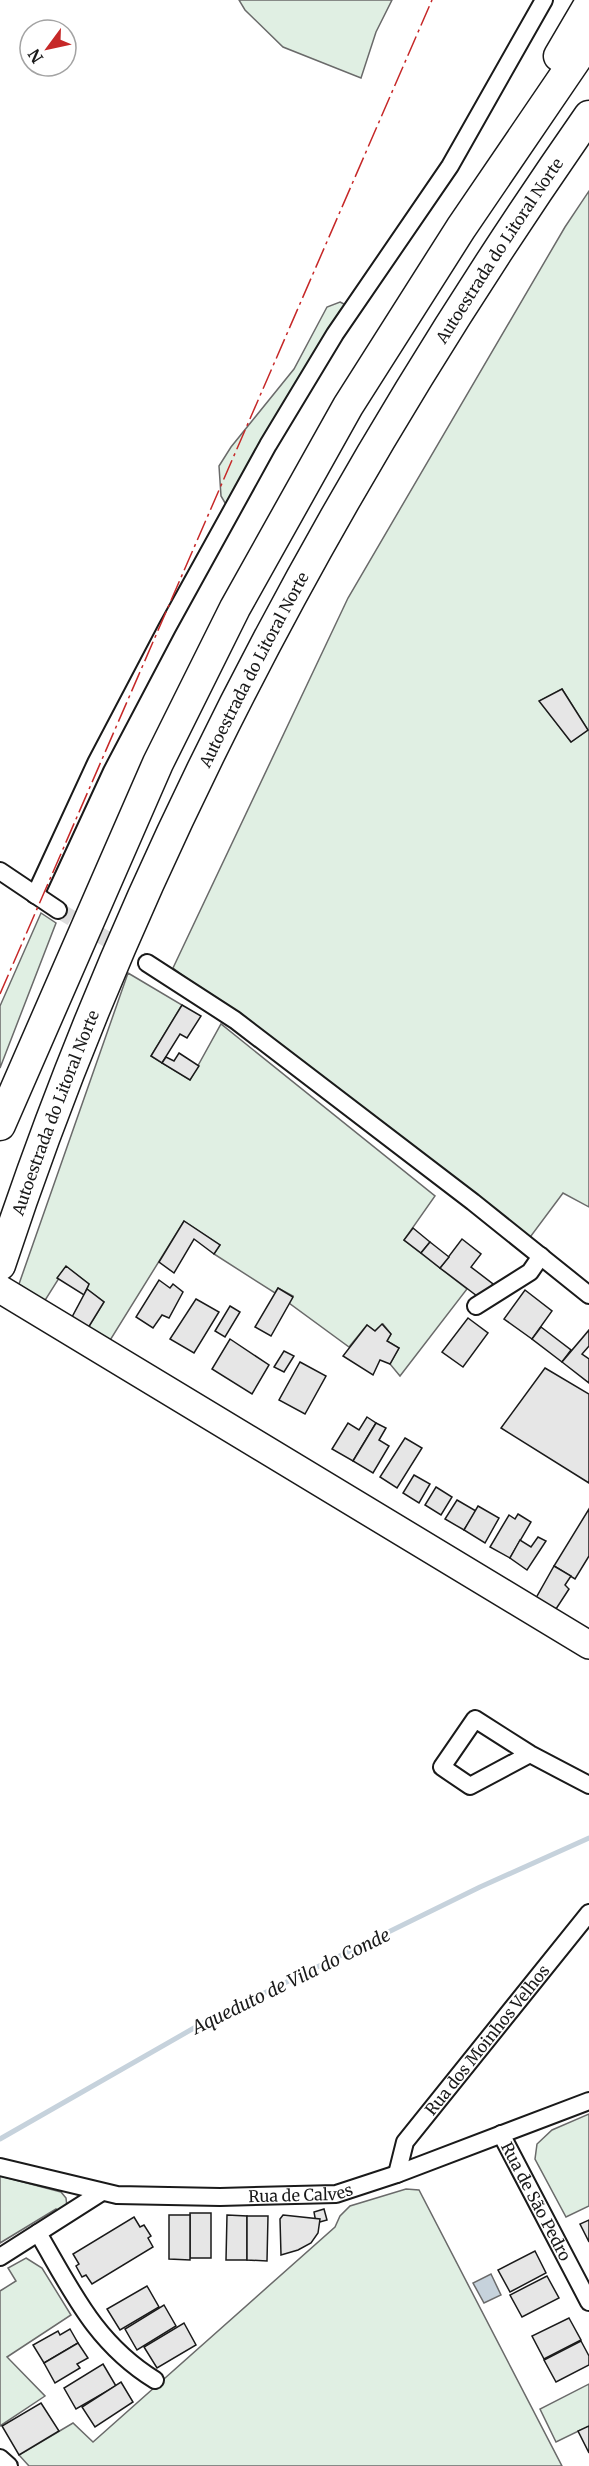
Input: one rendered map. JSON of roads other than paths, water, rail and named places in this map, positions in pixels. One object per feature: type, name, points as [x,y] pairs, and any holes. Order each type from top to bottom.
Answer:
[{"type":"highway","points":[[556,86],[549,74],[589,5]]},
{"type":"highway","points":[[0,1125],[158,762],[236,608],[348,406],[461,228],[589,40]]},
{"type":"highway","name":"Autoestrada do Litoral Norte","points":[[0,1265],[20,1203],[94,1009],[217,740],[301,578],[389,422],[458,310],[589,116]]},
{"type":"main road","points":[[0,1289],[589,1645]]},
{"type":"street","points":[[35,895],[96,762],[268,445],[335,334],[450,166],[544,0]]},
{"type":"street","points":[[0,871],[58,910]]},
{"type":"street","points":[[147,963],[235,1020],[589,1295]]},
{"type":"street","points":[[476,1306],[530,1272],[541,1256]]},
{"type":"street","points":[[530,1754],[470,1786],[442,1767],[475,1719],[530,1754],[589,1785]]},
{"type":"street","name":"Rua dos Moinhos Velhos","points":[[397,2175],[405,2142],[589,1913]]},
{"type":"street","name":"Rua de Calves","points":[[0,2167],[117,2195],[220,2197],[336,2194],[397,2175],[589,2101]]},
{"type":"street","name":"Rua de São Pedro","points":[[501,2134],[589,2302]]},
{"type":"street","points":[[0,2257],[102,2192]]},
{"type":"street","points":[[38,2232],[93,2323],[109,2344],[139,2370],[155,2380]]},
{"type":"street","points":[[0,2458],[9,2466]]},
{"type":"waterway","name":"Aqueduto de Vila do Conde","points":[[0,2139],[201,2024],[480,1887],[589,1838]]},
{"type":"tunnel","points":[[58,910],[147,963]]}]
